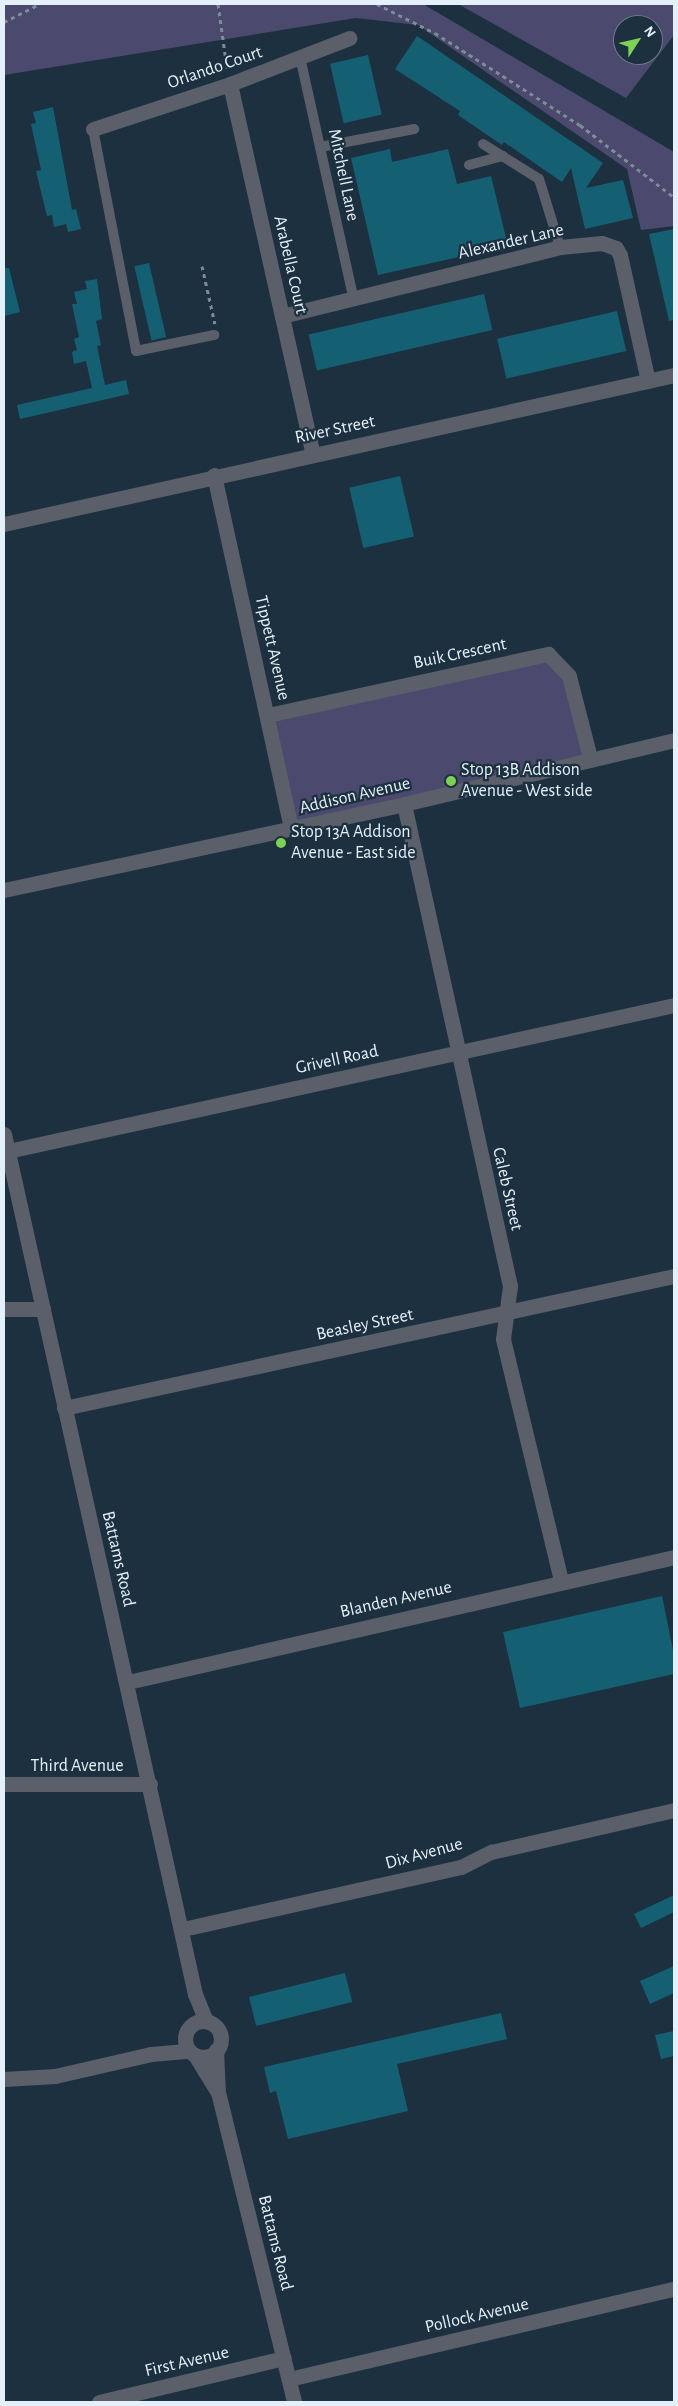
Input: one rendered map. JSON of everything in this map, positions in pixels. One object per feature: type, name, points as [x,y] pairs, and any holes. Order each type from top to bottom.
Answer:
[{"type":"street","name":"Orlando Court","points":[[93,129],[230,84],[349,38]]},
{"type":"street","name":"Arabella Court","points":[[230,84],[313,454]]},
{"type":"street","name":"Alexander Lane","points":[[282,316],[354,301],[560,247],[602,243],[616,248],[620,255],[648,381]]},
{"type":"street","name":"River Street","points":[[4,524],[214,475],[674,375]]},
{"type":"street","name":"Tippett Avenue","points":[[214,475],[268,715],[291,829]]},
{"type":"street","name":"Buik Crescent","points":[[268,715],[548,654],[569,676],[590,758]]},
{"type":"street","name":"Addison Avenue","points":[[7,892],[404,804],[590,758],[674,740]]},
{"type":"street","name":"Caleb Street","points":[[404,804],[457,1053],[510,1286],[503,1339],[561,1581]]},
{"type":"street","name":"Grivell Road","points":[[8,1151],[674,1005]]},
{"type":"street","name":"Battams Road","points":[[4,1134],[182,1929],[195,1994],[192,2053],[218,2092]]},
{"type":"street","name":"Beasley Street","points":[[64,1408],[674,1276]]},
{"type":"street","points":[[4,1309],[43,1309]]},
{"type":"street","name":"Blanden Avenue","points":[[128,1682],[561,1581],[674,1557]]},
{"type":"street","name":"Third Avenue","points":[[4,1784],[150,1784]]},
{"type":"street","name":"Dix Avenue","points":[[182,1929],[461,1866],[491,1852],[674,1810]]},
{"type":"street","name":"Battams Road","points":[[194,2026],[218,2028],[221,2036],[216,2050],[218,2092],[294,2402]]},
{"type":"street","points":[[151,2054],[194,2026]]},
{"type":"street","points":[[4,2079],[55,2076],[151,2054],[192,2053],[207,2056],[216,2050]]},
{"type":"street","name":"Pollock Avenue","points":[[289,2379],[674,2289]]},
{"type":"street","name":"First Avenue","points":[[99,2402],[284,2358]]},
{"type":"lane","name":"Mitchell Lane","points":[[300,57],[354,301]]},
{"type":"lane","points":[[93,129],[136,351],[215,330]]},
{"type":"lane","points":[[320,147],[414,129]]},
{"type":"lane","points":[[483,144],[539,179],[560,247]]},
{"type":"lane","points":[[469,165],[503,156]]},
{"type":"path","points":[[4,22],[38,4]]},
{"type":"path","points":[[218,4],[230,84]]},
{"type":"path","points":[[377,4],[435,33],[580,125],[674,197]]},
{"type":"path","points":[[202,266],[215,330]]},
{"type":"shaded area","points":[[4,4],[423,4],[674,152],[674,226],[641,230],[627,169],[418,25],[356,18],[4,75]]},
{"type":"shaded area","points":[[458,4],[674,4],[674,35],[663,49],[663,15],[613,15],[613,65],[651,65],[626,98]]},
{"type":"shaded area","points":[[548,654],[560,664],[590,758],[291,829],[268,715]]},
{"type":"building","points":[[417,36],[603,163],[586,188],[623,180],[633,218],[585,229],[571,168],[562,182],[504,142],[502,145],[458,115],[460,111],[395,69]]},
{"type":"building","points":[[368,55],[382,114],[344,123],[330,64]]},
{"type":"building","points":[[53,107],[72,210],[76,209],[81,229],[68,232],[66,224],[54,227],[52,215],[47,216],[36,171],[41,170],[31,124],[36,123],[33,112]]},
{"type":"building","points":[[390,149],[392,162],[448,149],[457,184],[491,176],[508,246],[378,275],[351,158]]},
{"type":"building","points":[[674,229],[674,320],[669,321],[649,234]]},
{"type":"building","points":[[149,263],[166,337],[151,340],[134,266]]},
{"type":"building","points":[[4,268],[9,268],[20,312],[4,316]]},
{"type":"building","points":[[97,279],[102,319],[96,321],[101,345],[97,346],[105,385],[126,380],[129,394],[20,419],[17,405],[92,388],[86,361],[74,364],[72,352],[77,350],[74,339],[79,337],[72,304],[77,304],[74,292],[87,289],[85,281]]},
{"type":"building","points":[[484,294],[492,330],[317,371],[309,334]]},
{"type":"building","points":[[617,311],[626,351],[506,379],[497,339]]},
{"type":"building","points":[[400,476],[414,536],[363,548],[349,488]]},
{"type":"building","points":[[662,1596],[674,1655],[674,1674],[520,1708],[503,1632]]},
{"type":"building","points":[[674,1895],[674,1912],[641,1928],[634,1914]]},
{"type":"building","points":[[674,1966],[674,1993],[650,2004],[640,1981]]},
{"type":"building","points":[[345,1973],[352,2002],[256,2026],[249,1997]]},
{"type":"building","points":[[501,2013],[507,2039],[397,2064],[408,2111],[288,2139],[276,2091],[270,2093],[264,2067]]},
{"type":"building","points":[[674,2031],[674,2056],[661,2059],[655,2035]]},
{"type":"place","name":"Stop 13B Addison Avenue - West side","points":[[451,781]]},
{"type":"place","name":"Stop 13A Addison Avenue - East side","points":[[281,843]]}]
